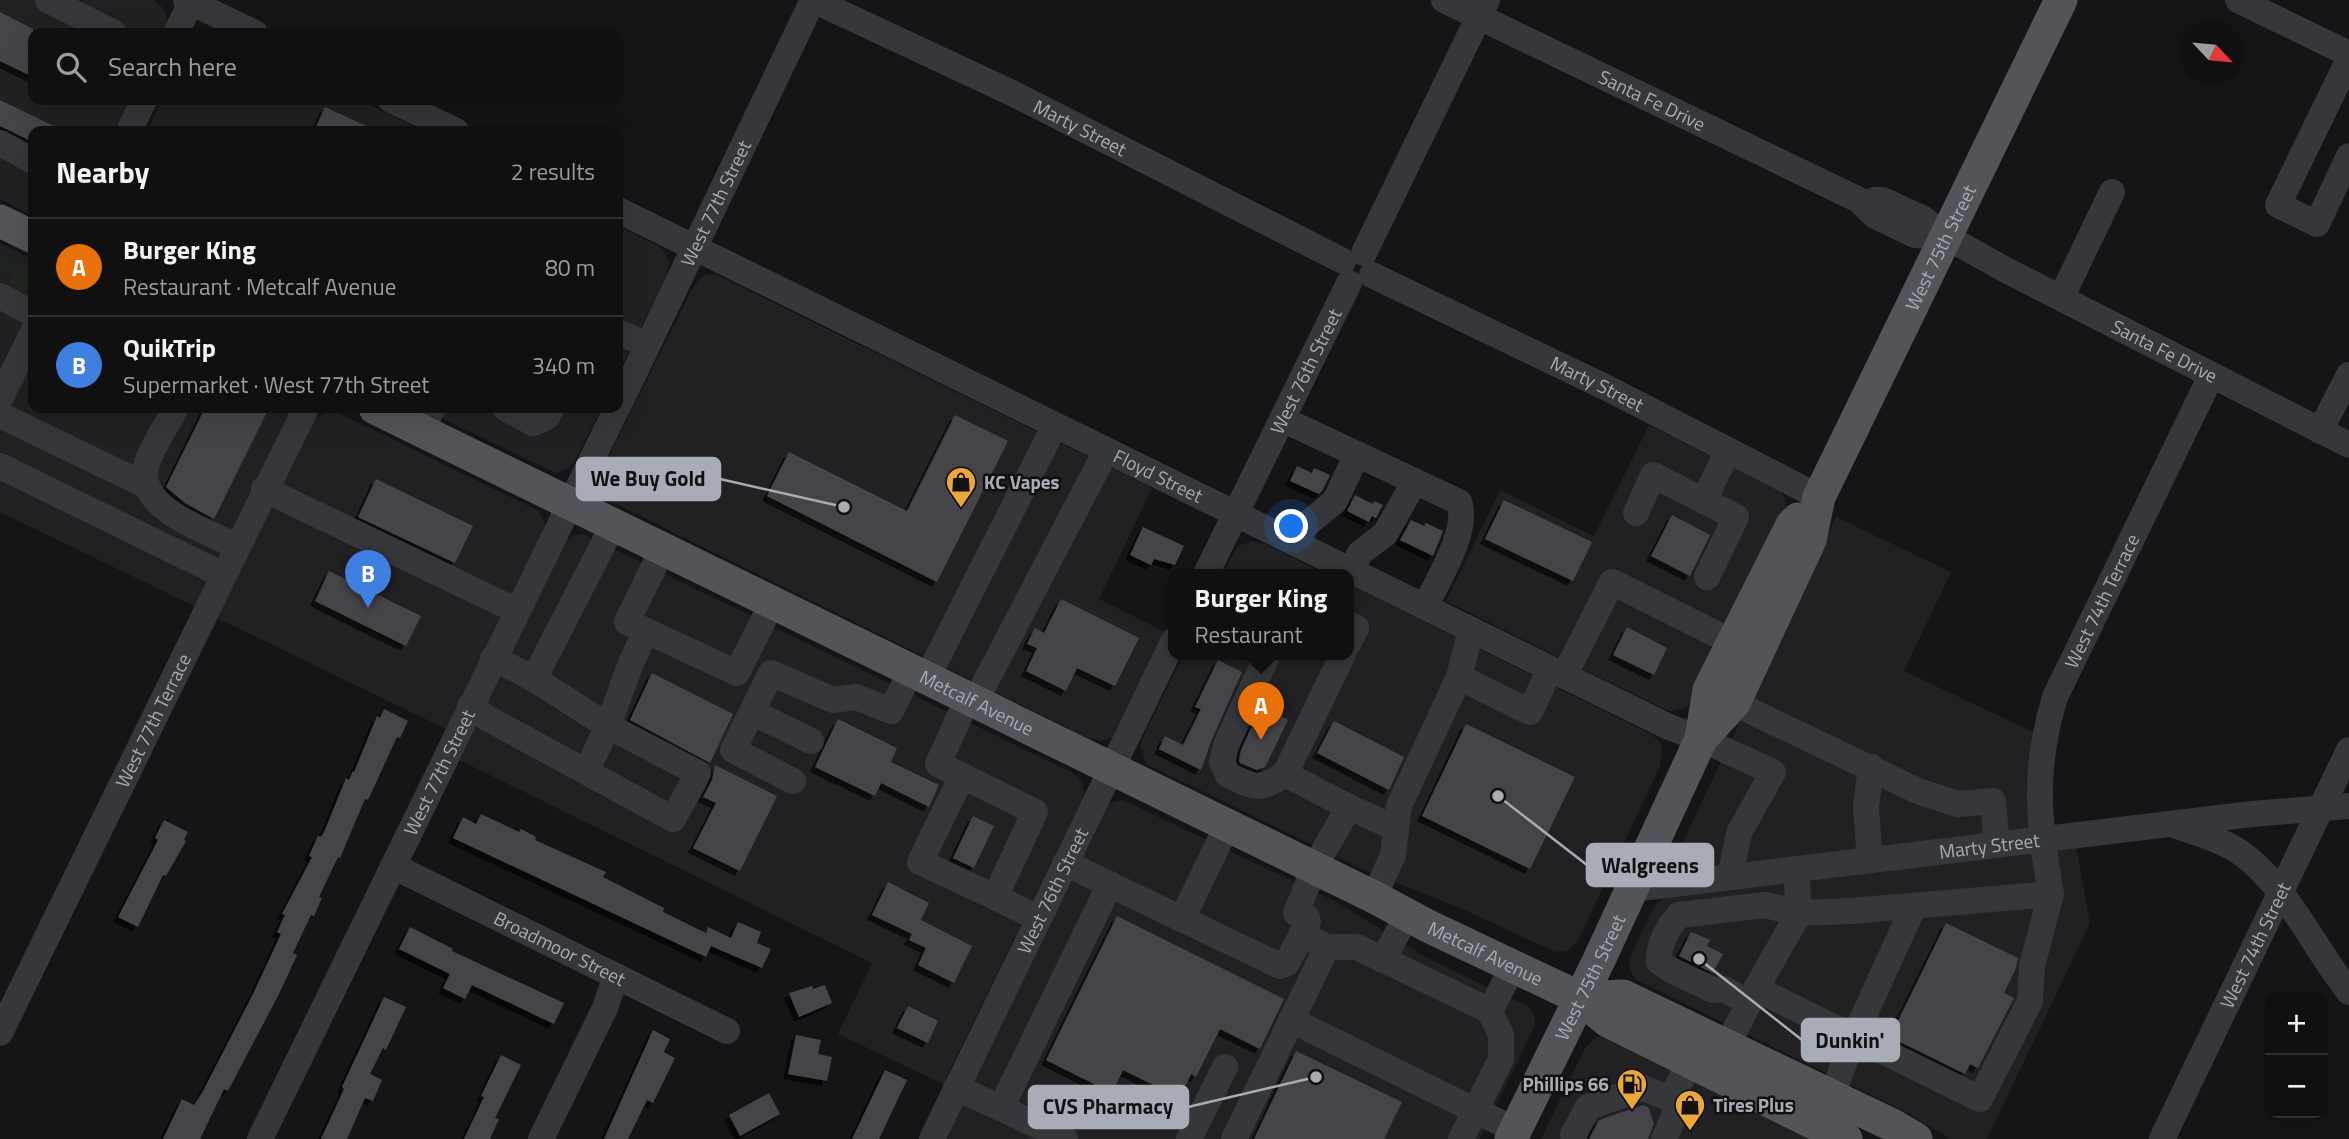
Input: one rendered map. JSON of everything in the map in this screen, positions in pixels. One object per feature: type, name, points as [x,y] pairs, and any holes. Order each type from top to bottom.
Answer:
[{"type":"main road","name":"West 75th Street","points":[[1701,739],[1734,704],[1810,540],[1819,497],[2061,0]]},
{"type":"main road","points":[[0,221],[28,235]]},
{"type":"main road","name":"Metcalf Avenue","points":[[399,413],[427,419],[571,505],[1580,998],[1608,1021],[1690,1062],[1809,1131],[1846,1139]]},
{"type":"main road","name":"West 75th Street","points":[[1513,1135],[1701,739],[1709,690],[1792,525],[1819,497]]},
{"type":"main road","name":"Metcalf Avenue","points":[[1580,998],[1623,996],[1916,1139]]},
{"type":"street","points":[[48,0],[104,28]]},
{"type":"street","name":"West 77th Street","points":[[623,395],[813,0]]},
{"type":"street","name":"Marty Street","points":[[813,0],[1012,93],[1357,268],[1609,389],[1819,497]]},
{"type":"street","name":"Santa Fe Drive","points":[[1444,0],[1483,9],[1859,200],[1883,200],[1924,219],[1945,236],[2061,298],[2349,445]]},
{"type":"street","points":[[2238,0],[2349,57],[2278,205],[2317,224],[2349,156]]},
{"type":"street","points":[[178,28],[190,1],[245,28]]},
{"type":"street","name":"West 76th Street","points":[[1208,569],[1483,9]]},
{"type":"street","points":[[131,126],[142,105]]},
{"type":"street","points":[[401,105],[446,126]]},
{"type":"street","points":[[0,143],[28,158]]},
{"type":"street","points":[[2061,298],[2112,192]]},
{"type":"street","name":"Floyd Street","points":[[623,212],[1294,543],[1323,566]]},
{"type":"street","points":[[0,296],[28,311]]},
{"type":"street","points":[[623,334],[647,345]]},
{"type":"street","points":[[0,399],[28,341]]},
{"type":"street","points":[[2320,430],[2349,375]]},
{"type":"street","name":"West 74th Terrace","points":[[2050,894],[2041,839],[2039,769],[2055,697],[2211,376]]},
{"type":"street","points":[[173,413],[146,467],[147,489],[157,502],[182,520],[237,546]]},
{"type":"street","name":"West 77th Terrace","points":[[0,1033],[303,413]]},
{"type":"street","points":[[514,413],[533,423],[549,413]]},
{"type":"street","name":"West 77th Street","points":[[260,1139],[614,413]]},
{"type":"street","points":[[0,415],[147,486]]},
{"type":"street","points":[[1282,419],[1459,502],[1462,510],[1458,538],[1425,607]]},
{"type":"street","points":[[793,781],[733,750],[771,673],[844,699],[891,711],[919,675],[1055,425]]},
{"type":"street","points":[[1703,500],[1728,450]]},
{"type":"street","points":[[995,897],[1035,812],[937,764],[1106,451]]},
{"type":"street","points":[[1294,543],[1306,525],[1335,500],[1357,454]]},
{"type":"street","points":[[0,466],[223,575]]},
{"type":"street","points":[[1636,513],[1653,475],[1736,517],[1707,577]]},
{"type":"street","points":[[1352,569],[1360,553],[1385,534],[1415,481]]},
{"type":"street","points":[[264,489],[517,611]]},
{"type":"street","points":[[534,680],[613,525]]},
{"type":"street","points":[[663,548],[627,622],[764,687]]},
{"type":"street","name":"Floyd Street","points":[[1354,572],[1670,727],[1773,772],[1739,833],[1730,877]]},
{"type":"street","points":[[1459,677],[1530,712],[1612,582],[1734,643]]},
{"type":"street","points":[[737,673],[772,603]]},
{"type":"street","points":[[1374,897],[1393,855],[1399,806],[1459,677],[1471,630]]},
{"type":"street","points":[[587,771],[646,631]]},
{"type":"street","name":"West 76th Street","points":[[932,1139],[1168,652]]},
{"type":"street","points":[[470,706],[486,718],[673,819],[698,773],[608,726],[494,658]]},
{"type":"street","points":[[1265,660],[1226,745],[1222,762],[1228,775],[1254,787],[1272,783],[1285,774],[1340,660]]},
{"type":"street","points":[[1734,704],[1920,792],[1958,804],[1993,801],[1997,844]]},
{"type":"street","points":[[752,712],[811,741]]},
{"type":"street","name":"West 74th Street","points":[[2162,1139],[2349,750]]},
{"type":"street","points":[[1870,860],[1866,807],[1871,767]]},
{"type":"street","points":[[1285,774],[1395,828]]},
{"type":"street","points":[[962,776],[920,862],[1038,918]]},
{"type":"street","points":[[1065,863],[1280,966],[1287,963],[1308,922],[1307,918],[1296,913],[1314,868],[1349,807]]},
{"type":"street","name":"Marty Street","points":[[1632,889],[2252,814],[2349,807]]},
{"type":"street","points":[[2173,825],[2222,843],[2243,855],[2268,877],[2349,992]]},
{"type":"street","points":[[1182,919],[1227,826]]},
{"type":"street","name":"Broadmoor Street","points":[[393,866],[727,1031]]},
{"type":"street","points":[[1727,1046],[1799,913],[1797,870]]},
{"type":"street","points":[[1001,1108],[1110,884]]},
{"type":"street","points":[[2050,894],[2032,966],[2030,1001],[1980,1099],[1854,1037],[1753,996],[1724,989],[1713,990],[1659,962],[1658,953],[1669,925],[1679,915],[1765,905],[1799,913],[2050,894]]},
{"type":"street","points":[[1832,1096],[1854,1037],[1914,906]]},
{"type":"street","points":[[1383,960],[1407,915]]},
{"type":"street","points":[[1302,934],[1327,947],[1357,947],[1490,1011],[1501,1035],[1501,1059],[1461,1139]]},
{"type":"street","points":[[1234,1139],[1327,947]]},
{"type":"street","points":[[1490,1011],[1513,966]]},
{"type":"street","points":[[541,1139],[605,1008],[616,976]]},
{"type":"street","points":[[1291,1020],[1475,1110],[1513,1135]]},
{"type":"street","points":[[1671,1099],[1690,1062]]},
{"type":"street","points":[[1189,1139],[1225,1067]]},
{"type":"street","points":[[1574,1139],[1573,1135],[1588,1107],[1643,1087],[1681,1103],[1664,1139]]},
{"type":"street","points":[[956,1088],[1065,1139]]},
{"type":"shaded area","points":[[0,0],[154,0],[164,9],[167,21],[165,28],[28,28],[28,105],[128,105],[117,126],[28,126],[28,213],[0,199]]},
{"type":"shaded area","points":[[160,105],[369,105],[414,126],[149,126]]},
{"type":"shaded area","points":[[623,228],[664,251],[669,261],[666,276],[623,364]]},
{"type":"shaded area","points":[[0,243],[28,257],[28,310],[0,368]]},
{"type":"shaded area","points":[[0,257],[28,271],[28,285],[23,291],[8,287],[13,274],[0,268]]},
{"type":"shaded area","points":[[715,274],[1152,488],[1099,599],[1165,632],[1111,738],[1103,741],[1090,739],[610,501],[604,495],[601,472],[693,287],[704,275]]},
{"type":"shaded area","points":[[28,369],[28,413],[292,413],[200,609],[0,512],[0,428]]},
{"type":"shaded area","points":[[339,413],[537,510],[544,520],[545,526],[448,730],[217,618],[317,416]]},
{"type":"shaded area","points":[[430,413],[599,413],[574,463],[556,473]]},
{"type":"shaded area","points":[[1649,425],[1780,491],[1786,505],[1784,515],[1690,703],[1685,708],[1672,711],[1446,601],[1500,490],[1594,536]]},
{"type":"shaded area","points":[[1836,517],[1951,572],[1904,671],[2035,733],[2029,830],[1680,871],[1675,859]]},
{"type":"shaded area","points":[[583,534],[1073,773],[1081,781],[1084,792],[1082,799],[943,1084],[838,1034],[872,963],[457,759],[564,543],[573,535]]},
{"type":"shaded area","points":[[1252,541],[1265,544],[1315,569],[1226,569],[1238,546]]},
{"type":"shaded area","points":[[1354,587],[1653,735],[1662,745],[1660,766],[1579,939],[1567,951],[1556,952],[1458,907],[1362,869],[1150,766],[1145,761],[1142,739],[1181,660],[1354,660]]},
{"type":"shaded area","points":[[1123,800],[1339,903],[1427,958],[1529,1007],[1534,1015],[1535,1025],[1480,1139],[944,1139],[1110,803]]},
{"type":"shaded area","points":[[2076,845],[2090,923],[1987,1139],[1950,1139],[1908,1113],[1636,980],[1630,971],[1629,959],[1654,907],[1664,897]]},
{"type":"shaded area","points":[[1603,1035],[1821,1139],[1541,1139],[1585,1048],[1595,1038]]},
{"type":"building","points":[[0,12],[31,28],[28,28],[28,75],[0,61]]},
{"type":"building","points":[[0,100],[54,126],[28,126],[28,140],[0,126]]},
{"type":"building","points":[[325,107],[366,126],[316,126]]},
{"type":"building","points":[[203,413],[267,413],[214,519],[185,503],[166,487]]},
{"type":"building","points":[[955,415],[1008,441],[937,582],[767,496],[789,452],[907,511]]},
{"type":"building","points":[[1297,466],[1312,473],[1314,468],[1330,475],[1319,494],[1290,481]]},
{"type":"building","points":[[376,479],[473,526],[455,563],[358,517]]},
{"type":"building","points":[[1355,495],[1373,504],[1374,501],[1383,505],[1376,518],[1372,516],[1369,522],[1347,511]]},
{"type":"building","points":[[1504,500],[1592,542],[1573,581],[1485,539]]},
{"type":"building","points":[[1672,515],[1710,535],[1690,576],[1651,556]]},
{"type":"building","points":[[1411,520],[1443,531],[1433,556],[1400,540]]},
{"type":"building","points":[[1143,527],[1184,546],[1175,565],[1154,559],[1151,565],[1130,555]]},
{"type":"building","points":[[329,571],[421,616],[406,646],[315,601]]},
{"type":"building","points":[[1061,599],[1139,638],[1115,686],[1077,668],[1066,691],[1026,671],[1037,648],[1027,644],[1035,628],[1044,633]]},
{"type":"building","points":[[1627,627],[1667,648],[1654,675],[1613,655]]},
{"type":"building","points":[[1218,660],[1242,672],[1201,770],[1159,749],[1165,736],[1183,745],[1201,709],[1195,707]]},
{"type":"building","points":[[652,673],[733,714],[710,763],[630,720]]},
{"type":"building","points":[[1265,698],[1281,706],[1277,714],[1288,720],[1265,767],[1257,770],[1240,763],[1239,760]]},
{"type":"building","points":[[384,709],[408,721],[400,738],[397,737],[368,800],[365,799],[340,858],[338,857],[319,897],[322,898],[314,916],[311,915],[293,953],[297,955],[279,994],[228,1091],[224,1089],[200,1139],[163,1139],[182,1099],[194,1105],[202,1093],[253,994],[281,934],[277,932],[285,915],[282,914],[312,857],[309,856],[318,836],[321,837],[325,830],[346,778],[349,780],[354,772],[377,716],[380,718]]},
{"type":"building","points":[[838,719],[897,748],[891,762],[939,785],[929,807],[881,783],[875,796],[815,767]]},
{"type":"building","points":[[1334,721],[1404,757],[1389,790],[1317,753]]},
{"type":"building","points":[[1466,724],[1575,777],[1530,869],[1422,816]]},
{"type":"building","points":[[715,765],[777,796],[740,871],[693,848],[716,803],[703,797],[712,780]]},
{"type":"building","points":[[481,814],[519,832],[521,829],[536,837],[535,840],[606,872],[603,877],[706,933],[708,927],[731,938],[738,922],[761,932],[757,943],[771,949],[762,968],[711,946],[706,957],[453,838],[463,817],[476,824]]},
{"type":"building","points":[[973,816],[994,826],[974,868],[953,858]]},
{"type":"building","points":[[164,820],[188,832],[184,840],[186,841],[166,876],[163,875],[138,927],[118,917],[158,840],[155,838]]},
{"type":"building","points":[[888,882],[929,903],[921,920],[972,946],[954,983],[918,965],[926,948],[909,940],[912,934],[872,915]]},
{"type":"building","points":[[1117,916],[1284,999],[1260,1049],[1220,1029],[1196,1077],[1191,1074],[1180,1098],[1123,1070],[1112,1093],[1046,1060]]},
{"type":"building","points":[[1946,923],[2018,958],[2004,993],[2014,998],[1978,1068],[1970,1064],[1965,1074],[1890,1037]]},
{"type":"building","points":[[410,927],[453,949],[452,951],[564,1003],[554,1024],[472,985],[465,999],[443,988],[450,974],[399,949]]},
{"type":"building","points":[[1691,932],[1710,940],[1707,946],[1723,954],[1713,973],[1679,956]]},
{"type":"building","points":[[825,985],[832,1003],[799,1017],[789,993]]},
{"type":"building","points":[[384,997],[406,1007],[386,1050],[383,1048],[370,1074],[382,1080],[373,1101],[365,1098],[347,1139],[321,1139],[344,1089],[342,1087]]},
{"type":"building","points":[[908,1006],[938,1021],[928,1043],[897,1028]]},
{"type":"building","points":[[653,1030],[670,1039],[664,1052],[675,1058],[653,1103],[647,1100],[628,1139],[604,1139]]},
{"type":"building","points":[[796,1035],[821,1040],[818,1054],[832,1057],[827,1081],[788,1074]]},
{"type":"building","points":[[1296,1051],[1402,1102],[1384,1139],[1254,1139]]},
{"type":"building","points":[[501,1055],[521,1065],[495,1118],[499,1119],[490,1139],[464,1139],[484,1097],[481,1096]]},
{"type":"building","points":[[885,1070],[907,1080],[879,1139],[852,1139]]},
{"type":"building","points":[[769,1093],[780,1114],[740,1136],[729,1115]]},
{"type":"building","name":"Phillips 66","points":[[1643,1105],[1648,1107],[1654,1123],[1648,1139],[1589,1139],[1599,1120]]},
{"type":"place","name":"We Buy Gold","points":[[844,507]]},
{"type":"place","name":"KC Vapes","points":[[961,509]]},
{"type":"place","name":"QuikTrip","points":[[368,608]]},
{"type":"place","name":"Burger King","points":[[1261,740]]},
{"type":"place","name":"Walgreens","points":[[1498,796]]},
{"type":"place","name":"Dunkin'","points":[[1699,959]]},
{"type":"place","name":"CVS Pharmacy","points":[[1316,1077]]},
{"type":"place","name":"Phillips 66","points":[[1632,1111]]},
{"type":"place","name":"Tires Plus","points":[[1690,1132]]}]
